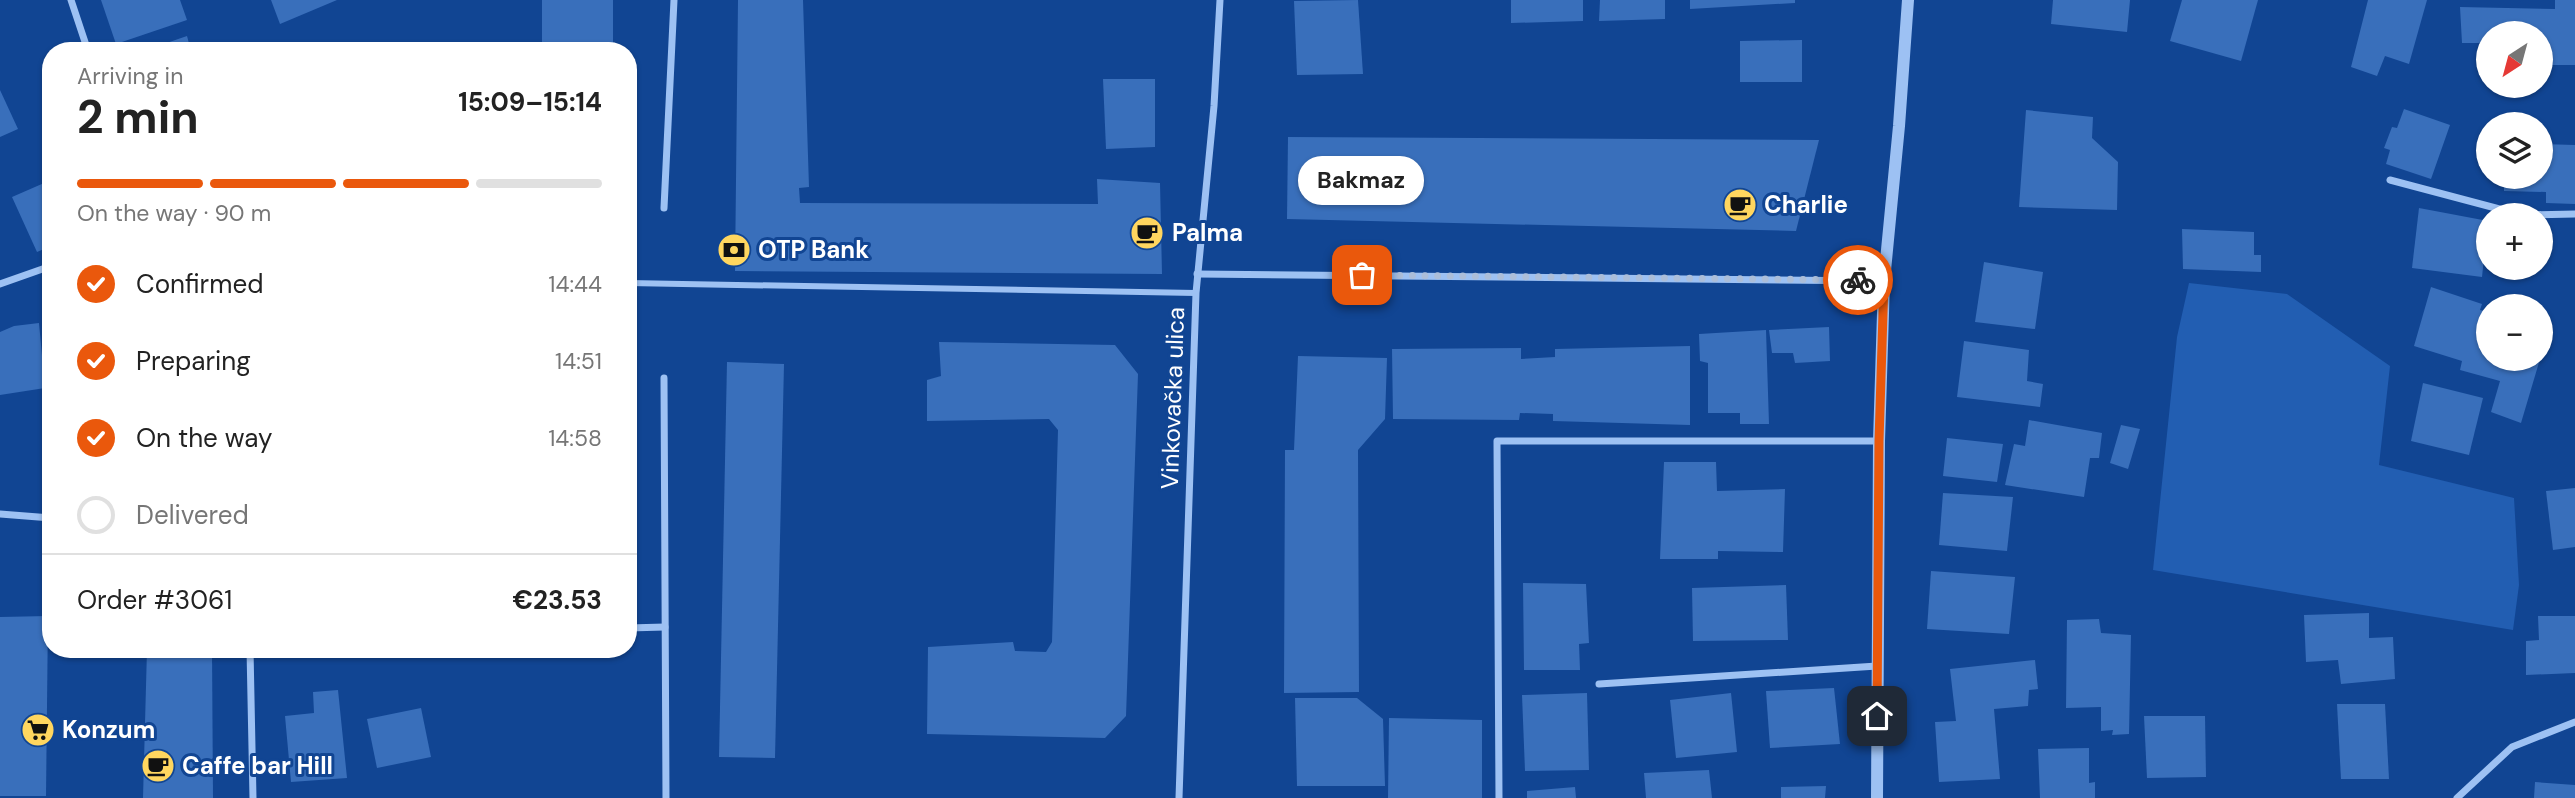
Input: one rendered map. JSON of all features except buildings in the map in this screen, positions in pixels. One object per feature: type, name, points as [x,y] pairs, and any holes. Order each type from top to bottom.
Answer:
[{"type":"street","points":[[71,0],[85,42]]},
{"type":"street","points":[[664,208],[674,0]]},
{"type":"street","name":"Vinkovačka ulica","points":[[1179,798],[1196,293],[1214,106],[1220,0]]},
{"type":"street","points":[[1877,798],[1879,441],[1884,281],[1908,0]]},
{"type":"street","points":[[2390,180],[2522,215],[2575,214]]},
{"type":"street","points":[[0,284],[42,269]]},
{"type":"street","points":[[1197,274],[1884,281]]},
{"type":"street","points":[[637,283],[1196,293]]},
{"type":"street","points":[[664,378],[666,798]]},
{"type":"street","points":[[1499,798],[1497,441],[1879,441]]},
{"type":"street","points":[[0,513],[42,518]]},
{"type":"street","points":[[637,628],[665,627]]},
{"type":"street","points":[[250,658],[253,798]]},
{"type":"street","points":[[1599,684],[1877,666]]},
{"type":"street","points":[[2456,798],[2512,747],[2575,722]]},
{"type":"shaded area","points":[[2189,283],[2287,294],[2390,366],[2379,465],[2514,498],[2519,585],[2513,630],[2153,570],[2177,337]]},
{"type":"way so far","points":[[1362,275],[1858,280]]},
{"type":"place","name":"Charlie","points":[[1740,205]]},
{"type":"place","name":"Palma","points":[[1147,233]]},
{"type":"place","name":"OTP Bank","points":[[734,250]]},
{"type":"place","name":"Bakmaz","points":[[1362,275]]},
{"type":"place","name":"Konzum","points":[[38,730]]},
{"type":"place","name":"Caffe bar Hill","points":[[158,766]]},
{"type":"route","points":[[1858,280],[1884,281],[1879,441],[1877,716]]}]
